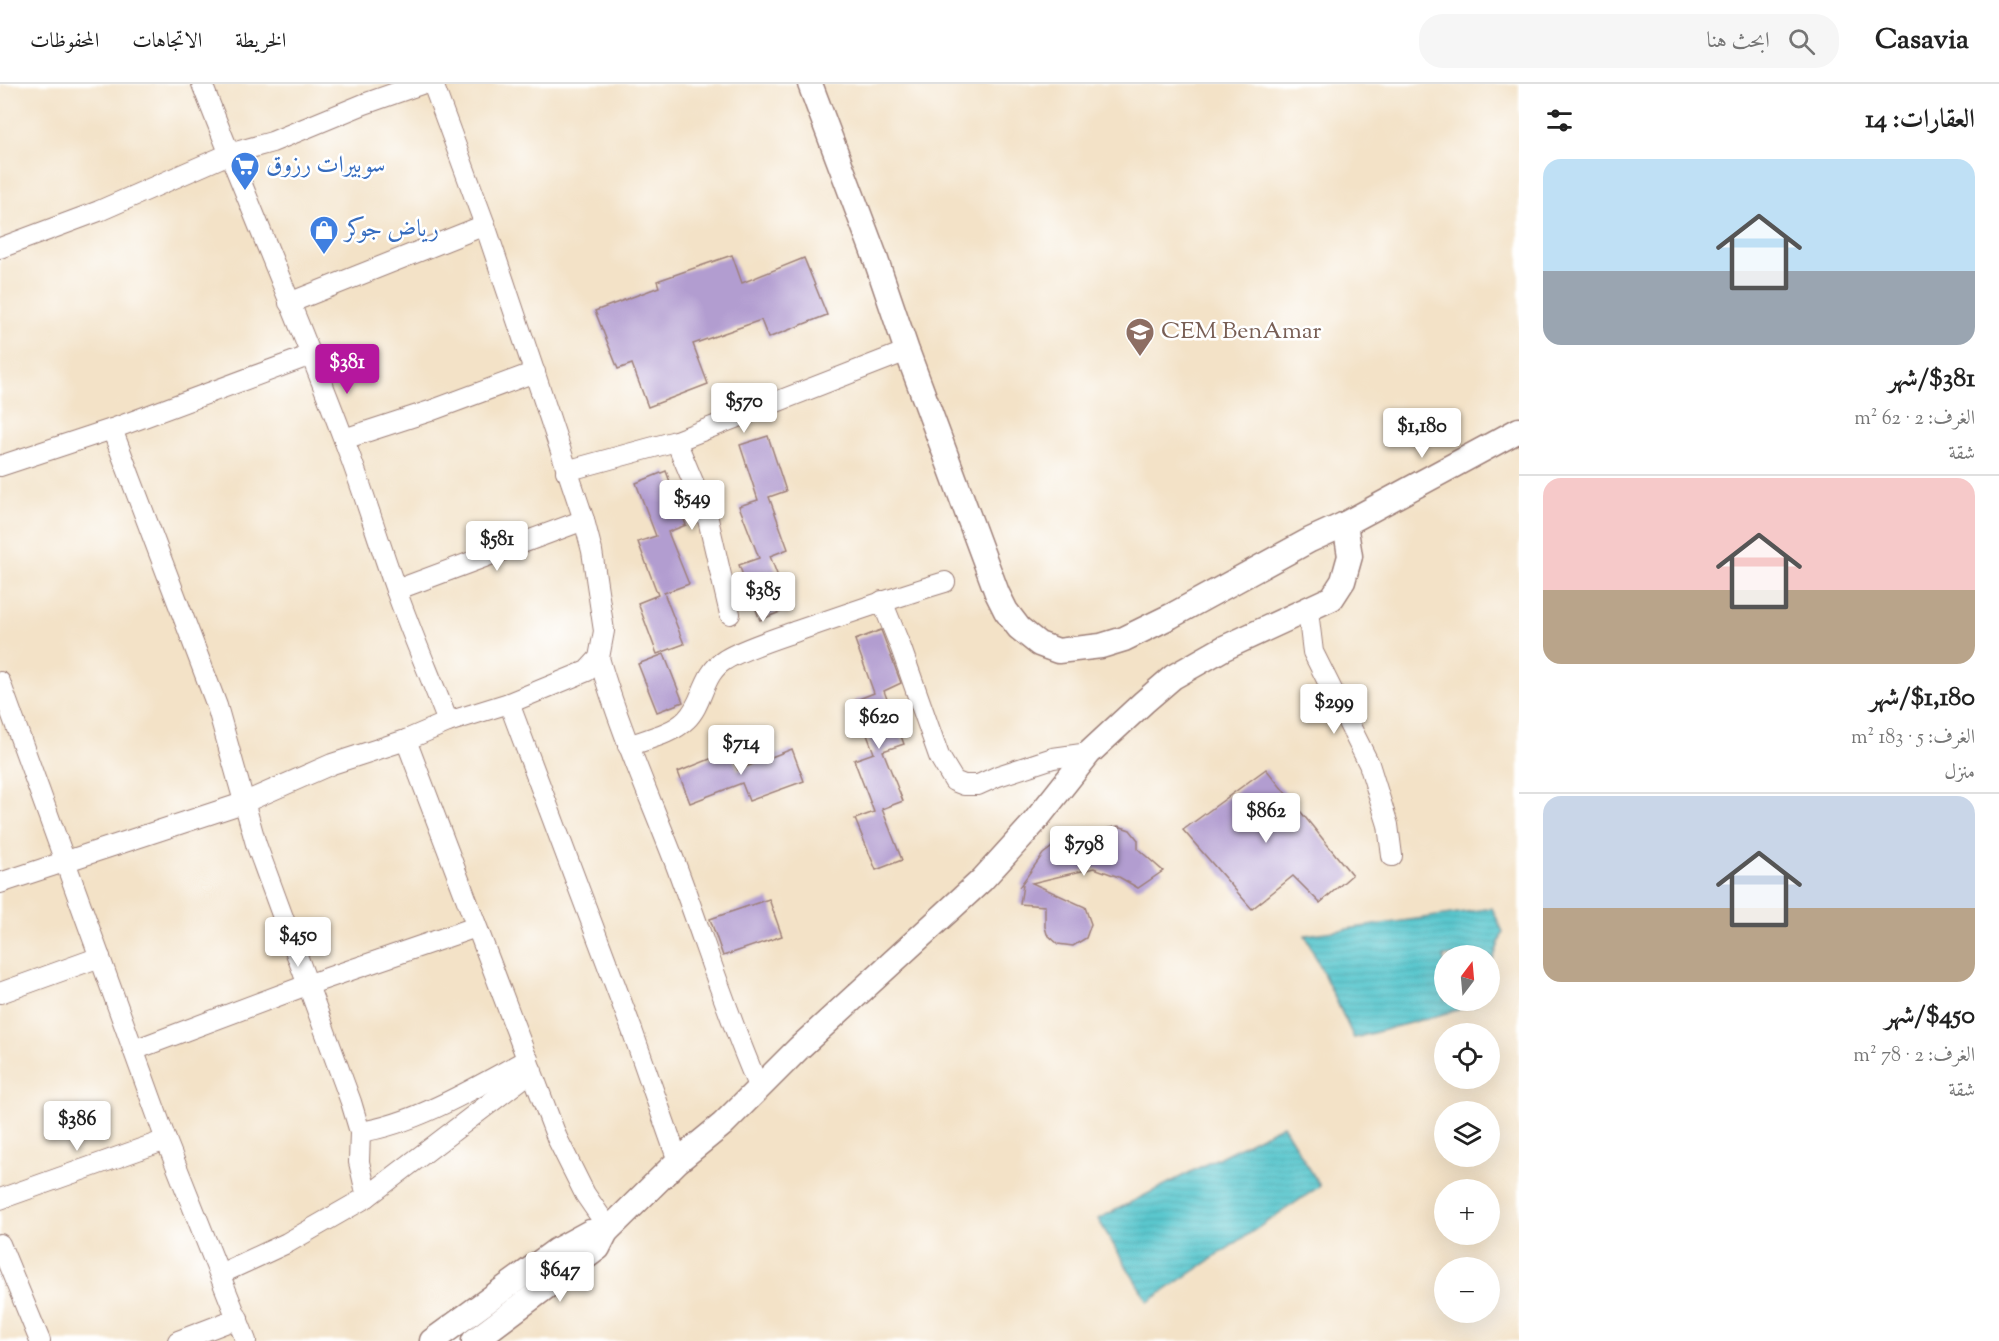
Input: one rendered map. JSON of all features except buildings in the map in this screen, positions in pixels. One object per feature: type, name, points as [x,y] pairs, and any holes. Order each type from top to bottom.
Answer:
[{"type":"street","points":[[202,84],[344,439],[396,590],[448,722]]},
{"type":"street","points":[[0,248],[99,211],[229,154],[272,142],[364,104],[421,84]]},
{"type":"street","points":[[433,84],[485,225],[584,520],[592,551],[604,631],[599,658],[628,746],[674,861],[736,1036],[759,1088]]},
{"type":"street","points":[[810,84],[997,593],[1006,611],[1019,628],[1039,644],[1058,651],[1101,646],[1124,639],[1519,430]]},
{"type":"street","points":[[289,303],[485,225]]},
{"type":"street","points":[[566,471],[676,441],[907,351]]},
{"type":"street","points":[[0,466],[112,429],[311,355]]},
{"type":"street","points":[[344,439],[430,411],[535,372]]},
{"type":"street","points":[[112,429],[217,706],[243,803],[351,1102],[360,1132],[359,1162],[366,1197]]},
{"type":"street","points":[[676,441],[707,514],[730,614]]},
{"type":"street","points":[[396,590],[584,520]]},
{"type":"street","points":[[474,1341],[598,1248],[608,1231],[678,1161],[723,1124],[799,1048],[982,880],[1032,825],[1089,753],[1173,676],[1281,620],[1308,611],[1332,598],[1343,581],[1350,556],[1345,524]]},
{"type":"street","points":[[628,746],[676,728],[686,721],[714,668],[726,659],[779,637],[945,582]]},
{"type":"street","points":[[882,601],[902,648],[939,756],[954,781],[964,786],[978,785],[1053,758],[1089,753]]},
{"type":"street","points":[[1308,611],[1313,652],[1369,764],[1388,825],[1392,856]]},
{"type":"street","points":[[0,883],[243,803],[332,764],[406,740],[448,722],[509,703],[586,671],[599,658]]},
{"type":"street","points":[[0,682],[166,1140],[246,1341]]},
{"type":"street","points":[[509,703],[632,1030],[678,1161]]},
{"type":"street","points":[[406,740],[557,1138],[585,1194],[608,1231]]},
{"type":"street","points":[[134,1050],[307,985],[476,927]]},
{"type":"street","points":[[0,993],[100,957]]},
{"type":"street","points":[[360,1132],[394,1125],[530,1065]]},
{"type":"street","points":[[220,1274],[288,1243],[366,1197],[530,1065]]},
{"type":"street","points":[[0,1199],[166,1140]]},
{"type":"street","points":[[432,1341],[557,1250],[590,1233],[608,1231]]},
{"type":"street","points":[[0,1244],[40,1341]]},
{"type":"street","points":[[178,1341],[238,1318]]},
{"type":"water","points":[[1492,908],[1503,932],[1498,945],[1434,945],[1434,1011],[1454,1011],[1354,1038],[1305,935]]},
{"type":"water","points":[[1283,1125],[1320,1186],[1148,1302],[1098,1219]]},
{"type":"place","name":"سوبيرات رزوق","points":[[245,192]]},
{"type":"place","name":"رياض جوكر","points":[[324,256]]},
{"type":"place","name":"CEM BenAmar","points":[[1140,358]]}]
